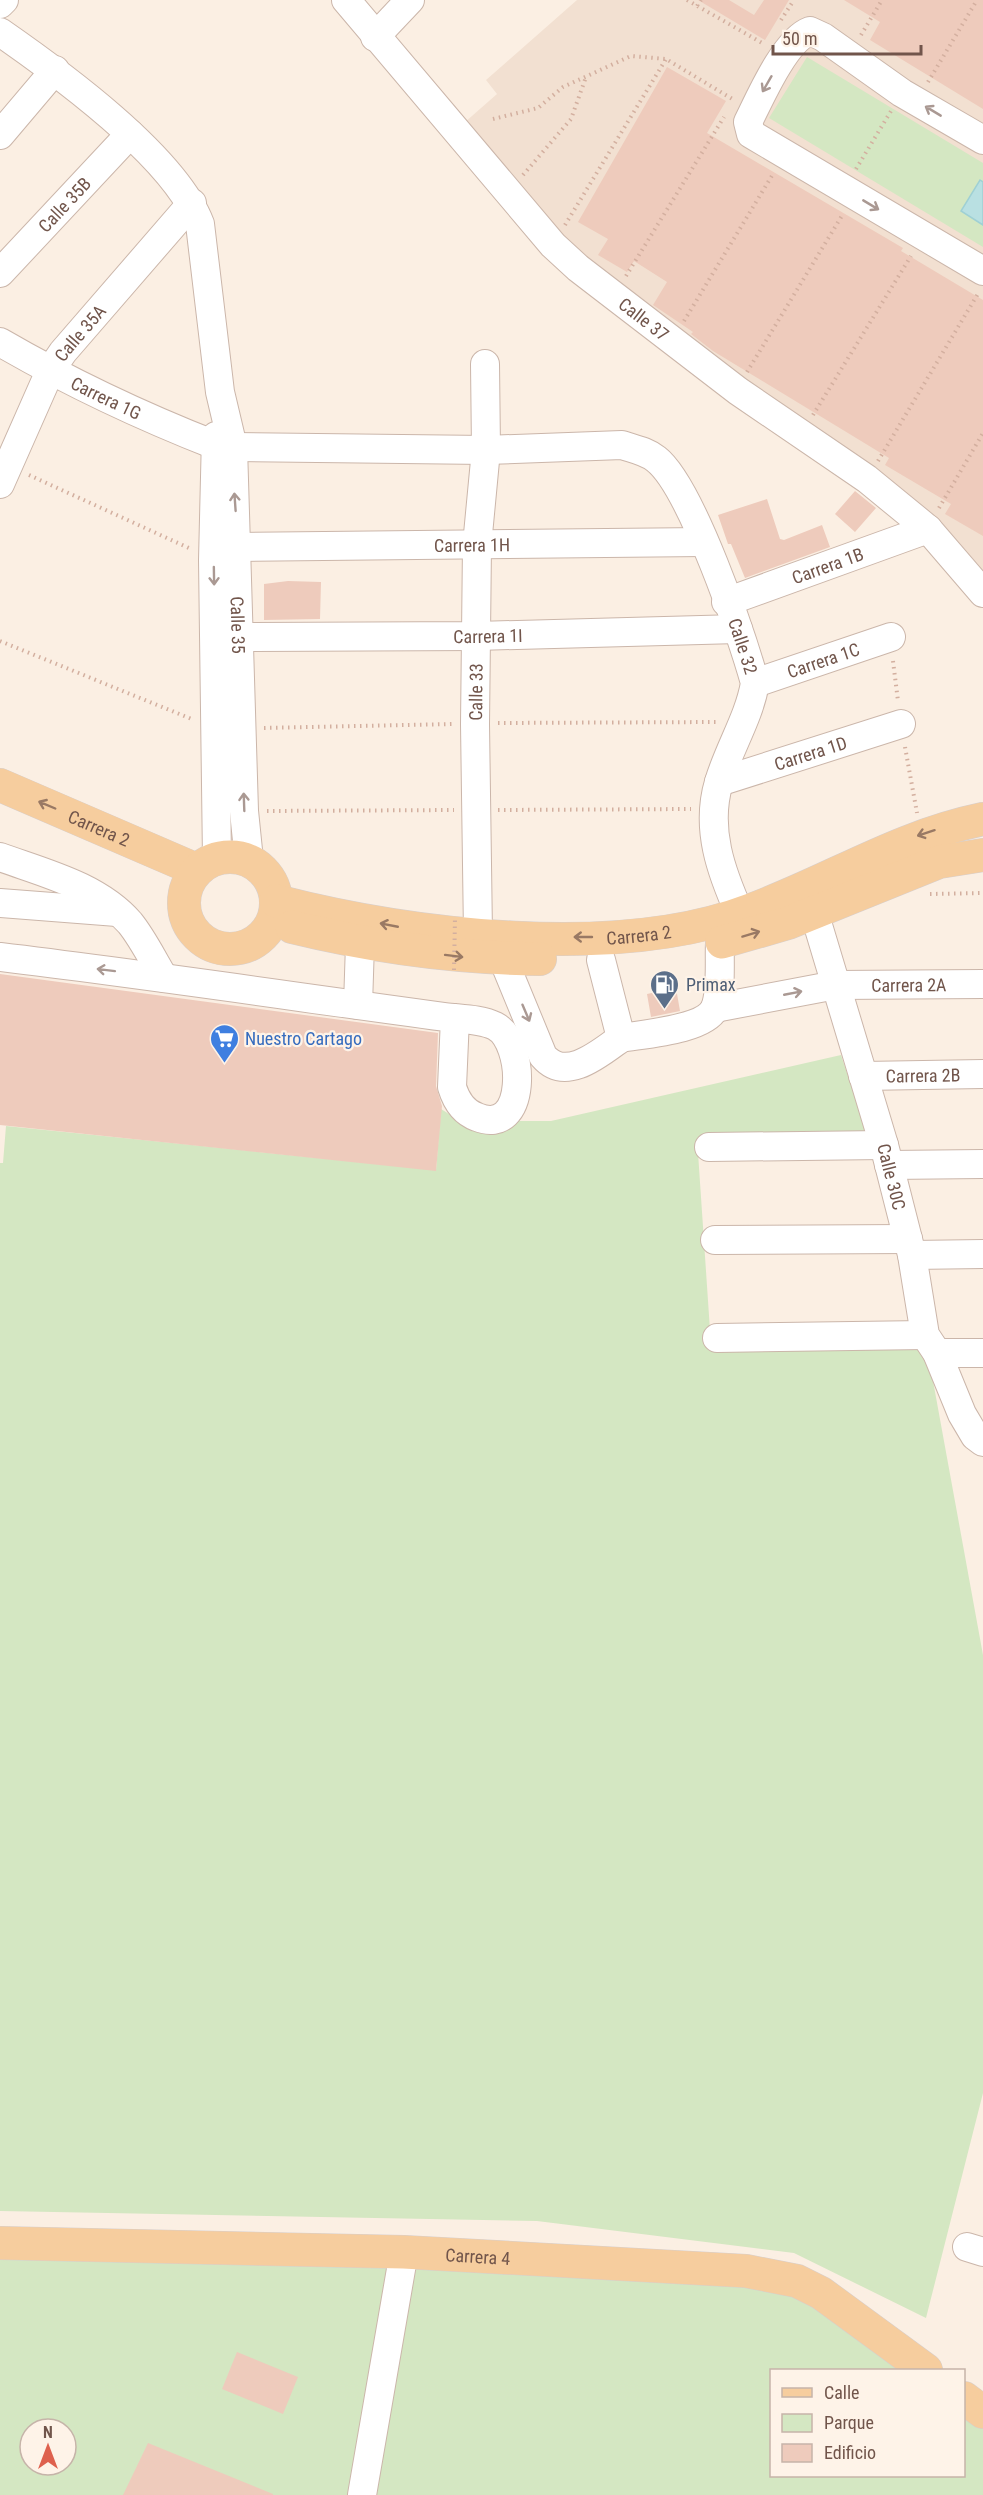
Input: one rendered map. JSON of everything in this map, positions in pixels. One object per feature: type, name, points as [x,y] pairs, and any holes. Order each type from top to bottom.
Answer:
[{"type":"main road","name":"Carrera 2","points":[[0,785],[200,873]]},
{"type":"main road","name":"Carrera 2","points":[[0,809],[200,873]]},
{"type":"main road","name":"Carrera 2","points":[[274,912],[401,927],[470,926],[583,938],[633,936],[678,930],[740,914],[903,842],[983,819]]},
{"type":"main road","name":"Carrera 2","points":[[274,912],[360,944],[467,958],[600,960],[720,943],[814,912],[939,862],[983,855]]},
{"type":"main road","points":[[233,857],[249,860],[268,876],[275,888],[274,912],[264,935],[253,944],[239,949],[224,949],[210,945],[198,937],[189,925],[184,911],[200,873],[233,857]]},
{"type":"main road","name":"Carrera 4","points":[[0,2243],[404,2252],[746,2271],[797,2281],[821,2293],[925,2369]]},
{"type":"main road","points":[[965,2399],[983,2412]]},
{"type":"street","points":[[0,4],[4,0]]},
{"type":"street","name":"Calle 37","points":[[346,0],[553,245],[578,268],[738,391],[932,522],[983,593]]},
{"type":"street","points":[[375,37],[410,0]]},
{"type":"street","points":[[983,140],[909,97],[848,54],[810,31],[798,38],[785,56],[748,122],[751,134],[983,271]]},
{"type":"street","points":[[0,32],[55,70],[130,134],[192,203]]},
{"type":"street","points":[[0,135],[55,70]]},
{"type":"street","name":"Calle 35B","points":[[0,273],[130,134]]},
{"type":"street","name":"Calle 35A","points":[[4,475],[50,371],[63,352],[192,203]]},
{"type":"street","name":"Calle 35","points":[[192,203],[200,224],[204,248],[224,446],[238,547],[244,811],[249,860]]},
{"type":"street","name":"Carrera 1G","points":[[0,342],[50,371],[166,426],[224,446]]},
{"type":"street","name":"Calle 33","points":[[470,926],[477,545],[486,450],[484,364]]},
{"type":"street","name":"Calle 32","points":[[486,450],[622,445],[642,451],[656,459],[680,488],[738,629],[755,683],[752,700],[719,782],[713,809],[714,837],[721,871],[740,914]]},
{"type":"street","points":[[224,446],[486,450]]},
{"type":"street","name":"Calle 35","points":[[200,873],[218,730],[213,560],[224,446]]},
{"type":"street","name":"Carrera 1B","points":[[726,602],[932,522]]},
{"type":"street","name":"Carrera 1H","points":[[238,547],[704,542]]},
{"type":"street","name":"Carrera 1I","points":[[239,637],[477,636],[738,629]]},
{"type":"street","name":"Carrera 1C","points":[[755,683],[891,637]]},
{"type":"street","name":"Carrera 1D","points":[[719,782],[901,724]]},
{"type":"street","points":[[0,857],[74,885],[120,913],[131,924],[164,978]]},
{"type":"street","points":[[0,903],[120,913]]},
{"type":"street","name":"Calle 30C","points":[[814,912],[886,1155],[910,1247],[931,1344],[962,1414],[979,1439]]},
{"type":"street","points":[[503,959],[543,1056],[549,1063],[562,1066],[587,1063],[621,1038],[691,1025],[705,1019],[714,1008],[720,943]]},
{"type":"street","points":[[358,1005],[360,944]]},
{"type":"street","points":[[0,957],[455,1018]]},
{"type":"street","points":[[600,960],[621,1038]]},
{"type":"street","name":"Carrera 2A","points":[[714,1008],[836,985],[983,984]]},
{"type":"street","name":"Carrera 2B","points":[[863,1076],[983,1074]]},
{"type":"street","points":[[709,1147],[886,1155],[983,1164]]},
{"type":"street","points":[[714,1240],[910,1247],[983,1254]]},
{"type":"street","points":[[717,1338],[931,1344],[983,1353]]},
{"type":"street","points":[[362,2495],[404,2252]]},
{"type":"path","points":[[687,0],[785,56]]},
{"type":"path","points":[[697,6],[701,0]]},
{"type":"path","points":[[848,54],[882,0]]},
{"type":"path","points":[[743,378],[849,192],[909,97],[977,0]]},
{"type":"path","points":[[493,119],[538,108],[563,87],[631,56],[666,59],[734,100],[621,285]]},
{"type":"path","points":[[564,226],[666,59]]},
{"type":"path","points":[[509,192],[571,119],[586,76]]},
{"type":"path","points":[[683,323],[785,154]]},
{"type":"path","points":[[811,419],[923,236]]},
{"type":"path","points":[[874,467],[983,287]]},
{"type":"path","points":[[932,522],[983,433]]},
{"type":"path","points":[[4,475],[213,560]]},
{"type":"path","points":[[0,641],[218,730]]},
{"type":"path","points":[[446,922],[470,926],[454,970]]},
{"type":"shaded area","points":[[577,0],[983,0],[983,593],[928,529],[578,268],[456,130],[497,94],[486,80]]},
{"type":"green space","points":[[807,57],[983,163],[983,247],[769,118]]},
{"type":"green space","points":[[841,1055],[869,1139],[697,1138],[711,1345],[927,1348],[983,1655],[983,2093],[926,2318],[794,2253],[537,2221],[0,2211],[0,1163],[3,1163],[6,1126],[436,1170],[441,1109],[479,1133],[518,1121],[551,1121]]},
{"type":"green space","points":[[0,2243],[404,2252],[821,2293],[925,2369],[770,2369],[770,2477],[965,2477],[965,2399],[983,2412],[983,2495],[0,2495]]},
{"type":"water","points":[[980,180],[983,182],[983,225],[961,211]]},
{"type":"building","points":[[698,0],[729,0],[754,15],[764,0],[789,0],[765,40]]},
{"type":"building","points":[[844,0],[983,0],[983,109],[870,40],[880,22]]},
{"type":"building","points":[[667,67],[726,101],[707,133],[903,248],[901,251],[983,300],[983,536],[945,514],[951,504],[885,465],[889,458],[713,351],[691,334],[693,332],[653,305],[667,282],[634,261],[627,272],[598,255],[608,239],[578,222]]},
{"type":"building","points":[[855,491],[876,508],[855,532],[835,514]]},
{"type":"building","points":[[767,499],[780,539],[784,540],[822,525],[830,547],[745,578],[731,544],[728,544],[718,515]]},
{"type":"building","points":[[288,581],[321,582],[320,619],[264,620],[264,584]]},
{"type":"building","name":"Nuestro Cartago","points":[[0,974],[438,1033],[436,1086],[442,1106],[436,1171],[0,1125]]},
{"type":"building","points":[[676,988],[680,1011],[651,1017],[647,994]]},
{"type":"building","points":[[237,2352],[298,2377],[283,2414],[222,2389]]},
{"type":"building","points":[[148,2443],[273,2494],[273,2495],[123,2495]]},
{"type":"place","name":"Primax","points":[[665,1010]]},
{"type":"place","name":"Nuestro Cartago","points":[[224,1064]]}]
